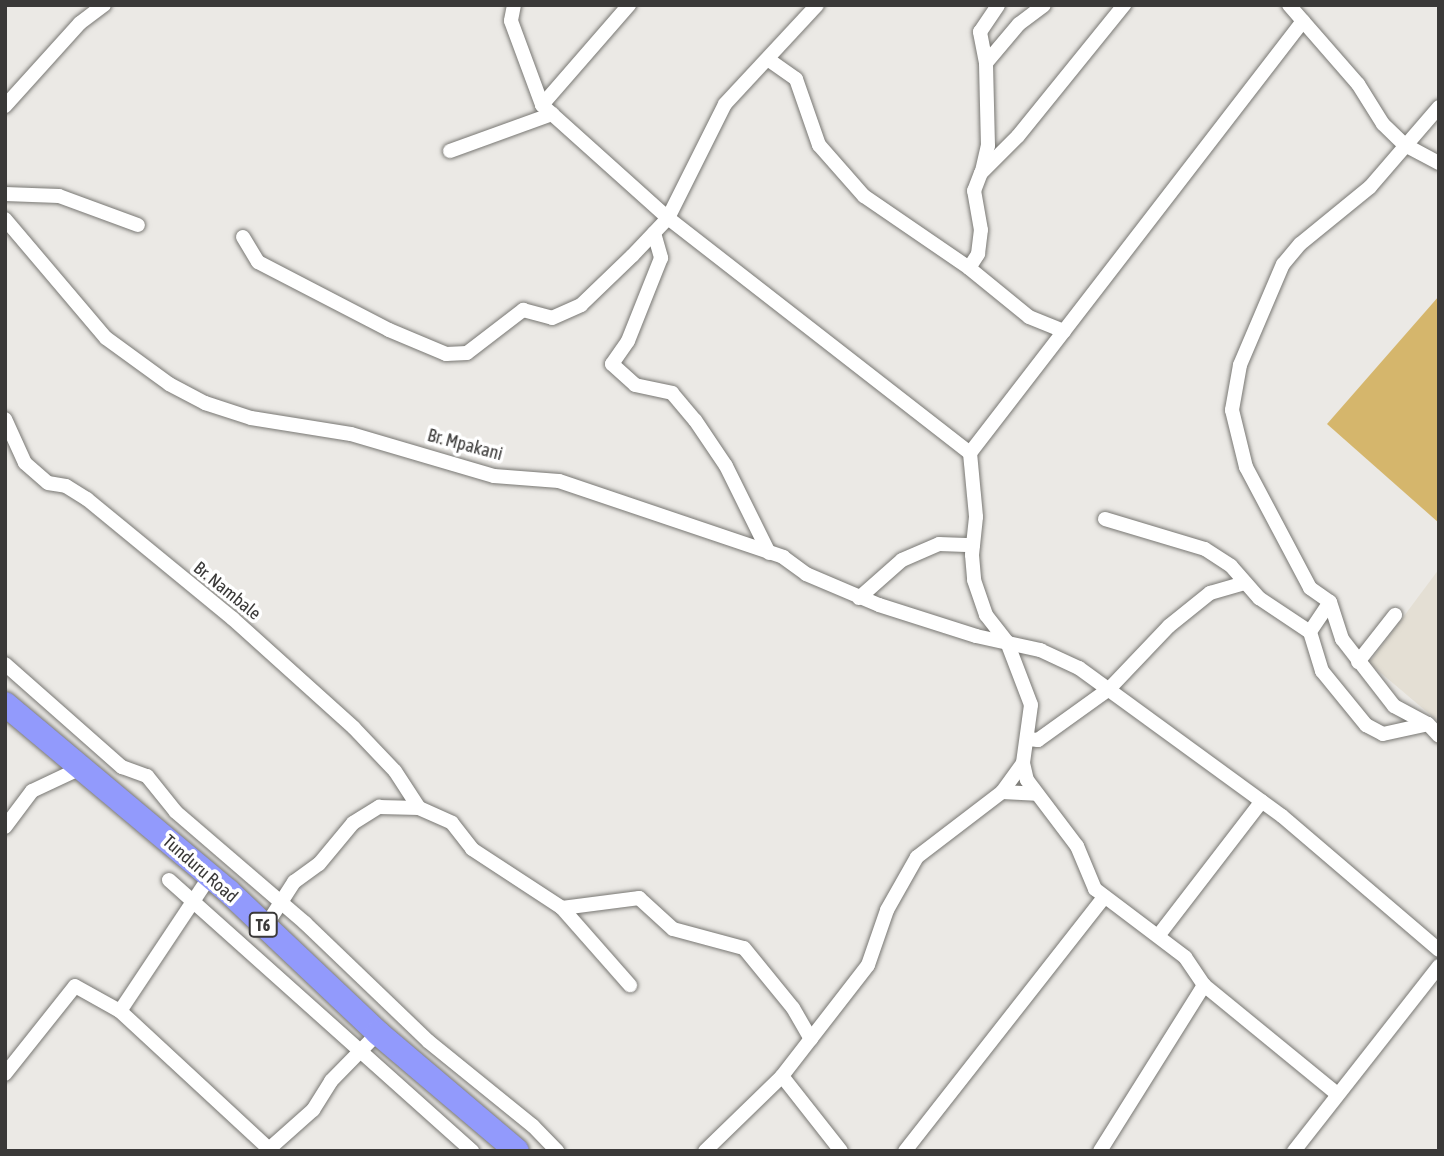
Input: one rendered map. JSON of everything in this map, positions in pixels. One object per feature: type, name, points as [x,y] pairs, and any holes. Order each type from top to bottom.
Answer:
[{"type":"highway","name":"Tunduru Road","points":[[5,704],[210,876],[378,1033],[517,1151]]},
{"type":"street","points":[[5,106],[80,23],[104,5]]},
{"type":"street","points":[[514,5],[511,21],[547,110],[668,218],[970,453]]},
{"type":"street","points":[[450,151],[547,110],[629,5]]},
{"type":"street","points":[[243,237],[258,262],[446,354],[467,353],[523,310],[552,318],[581,305],[654,233],[668,218],[725,104],[769,60],[817,5]]},
{"type":"street","points":[[970,268],[978,254],[981,230],[974,191],[988,146],[986,64],[981,32],[998,5]]},
{"type":"street","points":[[986,64],[1019,24],[1044,5]]},
{"type":"street","points":[[981,173],[1018,136],[1124,5]]},
{"type":"street","points":[[1289,5],[1358,84],[1383,124],[1405,145],[1439,163]]},
{"type":"street","points":[[705,1151],[782,1076],[868,965],[887,910],[917,856],[1002,792],[1023,762],[1031,705],[1007,642],[986,615],[974,580],[973,545],[976,517],[970,453],[1303,21]]},
{"type":"street","points":[[769,60],[796,79],[819,145],[864,196],[970,268],[1029,317],[1064,331]]},
{"type":"street","points":[[1439,107],[1370,187],[1300,244],[1283,264],[1240,365],[1232,410],[1246,467],[1310,588],[1330,603],[1342,639],[1394,706],[1428,724],[1439,736]]},
{"type":"street","points":[[5,194],[60,196],[138,225]]},
{"type":"street","name":"Br. Mpakani","points":[[5,219],[106,338],[159,378],[205,403],[251,418],[351,433],[494,475],[559,481],[769,553],[859,598],[976,636],[1040,650],[1109,688],[1262,801],[1439,950]]},
{"type":"street","points":[[654,233],[661,258],[632,330],[612,363],[635,385],[672,393],[695,420],[726,466],[769,553]]},
{"type":"street","name":"Br. Nambale","points":[[5,419],[25,463],[48,483],[66,486],[87,499],[232,618],[354,728],[395,771],[419,808]]},
{"type":"street","points":[[1105,519],[1205,549],[1292,624],[1310,632],[1322,671],[1366,726],[1383,734],[1428,724]]},
{"type":"street","points":[[859,598],[902,560],[939,544],[973,545]]},
{"type":"street","points":[[1028,739],[1038,740],[1109,688],[1169,626],[1210,593],[1245,583]]},
{"type":"street","points":[[1310,632],[1330,603]]},
{"type":"street","points":[[1358,662],[1395,615]]},
{"type":"street","points":[[5,664],[122,767],[147,776],[162,799],[280,903],[428,1041],[533,1126],[557,1151]]},
{"type":"street","points":[[1023,762],[1036,794],[1077,846],[1104,897],[1185,957],[1204,985],[1336,1093]]},
{"type":"street","points":[[5,827],[32,791],[83,767]]},
{"type":"street","points":[[1002,792],[1036,794]]},
{"type":"street","points":[[1158,936],[1262,801]]},
{"type":"street","points":[[265,927],[294,882],[319,864],[353,824],[379,807],[419,808],[452,823],[472,849],[562,908],[630,985]]},
{"type":"street","points":[[120,1012],[210,876]]},
{"type":"street","points":[[169,880],[361,1055],[472,1151]]},
{"type":"street","points":[[905,1151],[1104,897]]},
{"type":"street","points":[[562,908],[639,898],[673,929],[744,948],[793,1008],[811,1039]]},
{"type":"street","points":[[1294,1151],[1336,1093],[1439,966]]},
{"type":"street","points":[[1100,1151],[1204,985]]},
{"type":"street","points":[[5,1074],[75,986],[120,1012],[270,1149],[313,1110],[331,1081],[361,1055],[378,1033]]},
{"type":"street","points":[[782,1076],[841,1151]]},
{"type":"shaded area","points":[[1439,296],[1439,523],[1327,424]]},
{"type":"shaded area","points":[[1439,569],[1439,722],[1369,663]]}]
